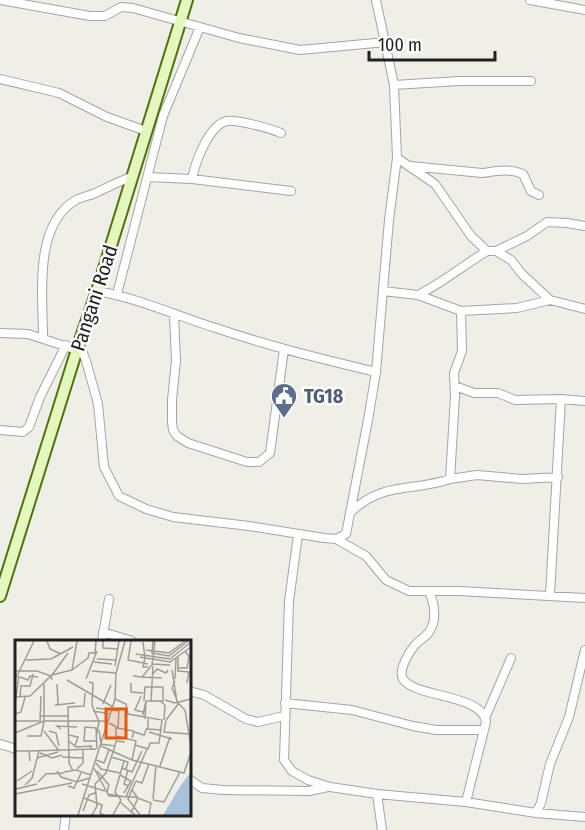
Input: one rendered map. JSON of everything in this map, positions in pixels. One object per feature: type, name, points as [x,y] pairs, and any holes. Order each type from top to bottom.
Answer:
[{"type":"main road","name":"Pangani Road","points":[[0,596],[78,346],[98,291],[187,0]]},
{"type":"street","points":[[0,0],[90,16],[105,16],[121,7],[133,8],[238,38],[300,50],[386,42]]},
{"type":"street","points":[[336,539],[346,534],[376,372],[389,220],[397,159],[394,85],[376,0]]},
{"type":"street","points":[[530,0],[585,10]]},
{"type":"street","points":[[117,294],[163,116],[200,27]]},
{"type":"street","points":[[0,79],[59,93],[106,117],[146,131]]},
{"type":"street","points":[[394,85],[459,81],[531,81]]},
{"type":"street","points":[[192,179],[195,164],[208,137],[227,121],[272,129],[281,133]]},
{"type":"street","points":[[397,159],[435,184],[471,236],[487,251]]},
{"type":"street","points":[[406,166],[482,173],[490,173],[494,170],[515,171],[523,174],[531,191],[539,195]]},
{"type":"street","points":[[42,337],[45,248],[61,212],[76,199],[131,177]]},
{"type":"street","points":[[148,177],[192,179],[291,191]]},
{"type":"street","points":[[418,295],[487,251],[496,251],[527,236],[547,222],[585,226]]},
{"type":"street","points":[[496,251],[511,260],[522,274],[550,300]]},
{"type":"street","points":[[98,291],[117,294],[174,315],[284,349],[376,372]]},
{"type":"street","points":[[383,291],[418,295],[461,311],[517,308],[550,300],[585,309]]},
{"type":"street","points":[[450,479],[454,373],[462,351],[461,311]]},
{"type":"street","points":[[174,315],[176,361],[172,400],[173,430],[188,443],[231,458],[259,462],[270,453],[284,349]]},
{"type":"street","points":[[0,333],[28,334],[66,345],[78,346],[86,361],[98,404],[104,466],[119,496],[146,509],[173,517],[336,539],[366,556],[386,580],[409,591],[458,591],[585,598]]},
{"type":"street","points":[[0,430],[23,432],[29,427],[40,397],[66,345]]},
{"type":"street","points":[[455,386],[474,393],[498,393],[515,400],[585,401]]},
{"type":"street","points":[[550,595],[561,399]]},
{"type":"street","points":[[351,512],[363,501],[378,493],[403,487],[437,484],[450,479],[477,475],[523,479],[558,477]]},
{"type":"street","points":[[298,535],[290,601],[284,716],[284,760],[292,771],[308,780],[330,787],[585,817]]},
{"type":"street","points":[[429,592],[433,600],[432,625],[428,634],[416,645],[408,657],[402,670],[402,677],[414,686],[463,702],[480,710],[486,716]]},
{"type":"street","points":[[102,640],[109,599]]},
{"type":"street","points":[[104,632],[129,640]]},
{"type":"street","points":[[536,813],[550,764],[569,717],[585,650]]},
{"type":"street","points":[[466,802],[486,716],[511,658]]},
{"type":"street","points":[[190,691],[204,695],[246,719],[258,722],[284,716]]},
{"type":"street","points":[[285,703],[352,710],[436,730],[484,730]]},
{"type":"street","points":[[0,744],[15,749]]},
{"type":"street","points":[[190,780],[202,788],[224,790],[309,791],[330,787]]},
{"type":"street","points":[[377,794],[382,830]]},
{"type":"street","points":[[64,830],[66,815]]},
{"type":"place","name":"TG18","points":[[284,419]]}]
